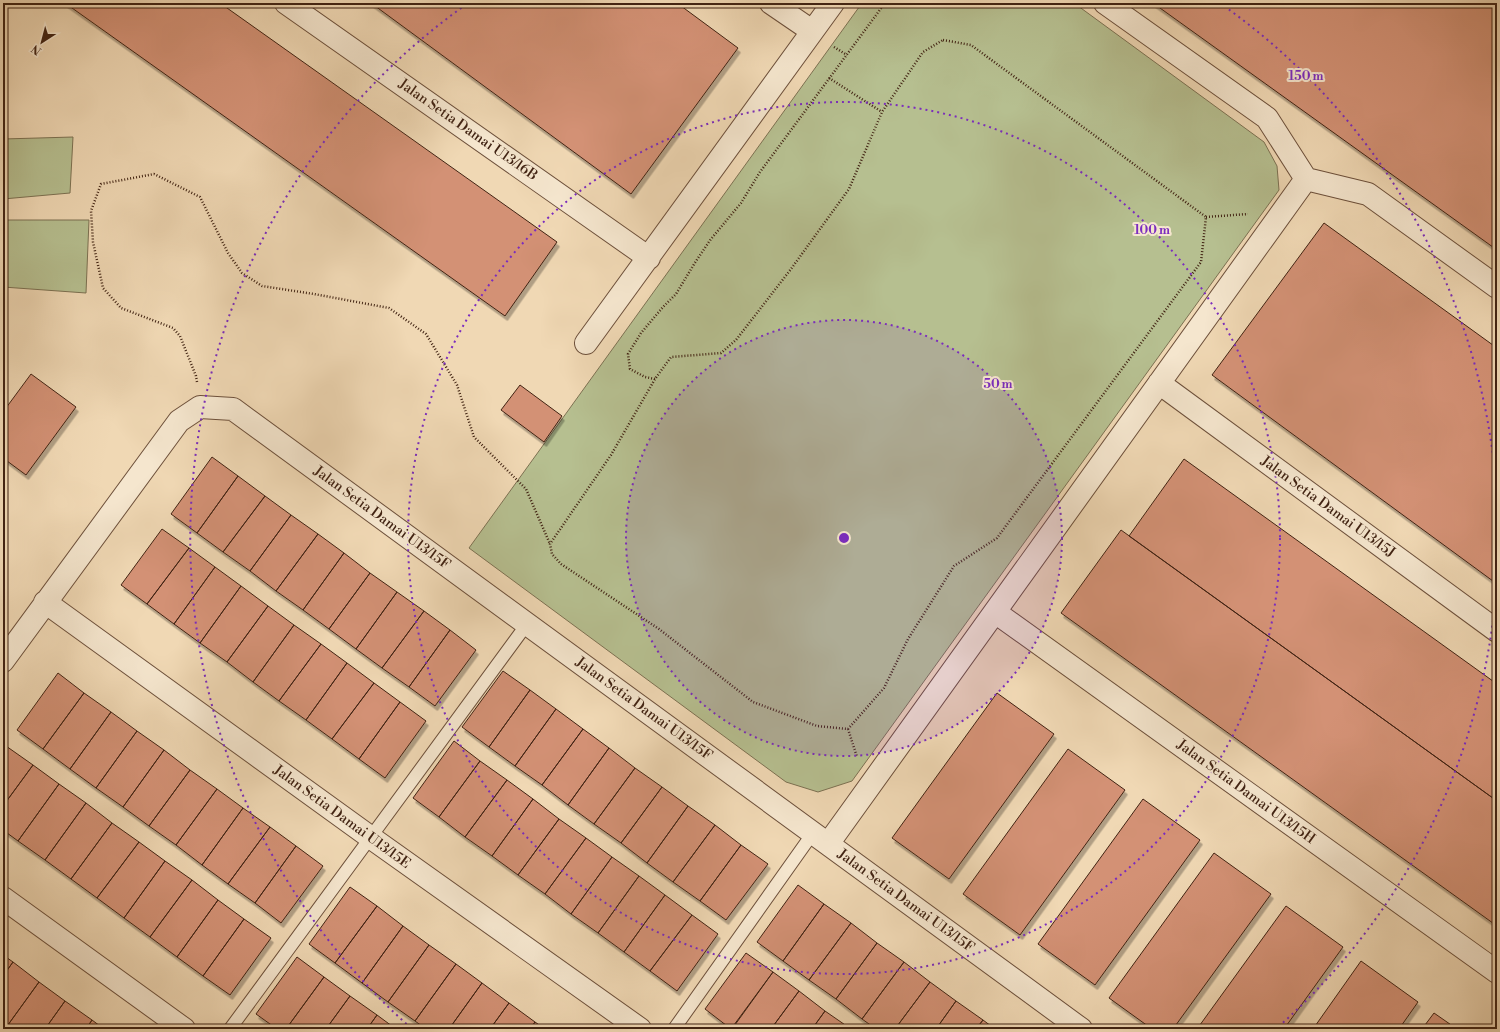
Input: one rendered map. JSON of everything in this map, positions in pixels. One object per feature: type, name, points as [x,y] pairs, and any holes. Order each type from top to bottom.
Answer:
[{"type":"street","name":"Jalan Setia Damai U13/16B","points":[[286,3],[649,258]]},
{"type":"street","points":[[771,3],[812,32]]},
{"type":"street","points":[[586,343],[649,258],[832,3]]},
{"type":"street","points":[[1106,3],[1267,118],[1306,180],[1368,194],[1497,287]]},
{"type":"street","points":[[820,838],[995,612],[1306,180]]},
{"type":"street","name":"Jalan Setia Damai U13/15J","points":[[1159,383],[1497,631]]},
{"type":"street","points":[[3,661],[179,421],[200,407]]},
{"type":"street","name":"Jalan Setia Damai U13/15F","points":[[200,407],[233,409],[1081,1029]]},
{"type":"street","name":"Jalan Setia Damai U13/15E","points":[[45,602],[370,837],[640,1029]]},
{"type":"street","name":"Jalan Setia Damai U13/15H","points":[[995,612],[1497,972]]},
{"type":"street","points":[[3,898],[184,1029]]},
{"type":"lane","points":[[230,1029],[527,624]]},
{"type":"lane","points":[[674,1029],[820,838]]},
{"type":"path","points":[[655,379],[644,377],[630,369],[628,354],[641,333],[676,294],[707,245],[741,203],[760,172],[885,3]]},
{"type":"path","points":[[550,544],[611,455],[655,379],[671,356],[720,353],[736,340],[791,269],[849,189],[882,112],[923,52],[943,40],[971,45],[1206,218],[1250,214],[1263,215],[1275,222]]},
{"type":"path","points":[[829,78],[882,112]]},
{"type":"path","points":[[200,407],[196,376],[180,336],[173,328],[121,308],[103,288],[94,242],[91,210],[101,184],[154,174],[200,197],[228,253],[242,273],[262,286],[389,308],[426,334],[457,385],[474,437],[526,489],[550,544],[552,554],[561,564],[659,629],[753,702],[817,726],[848,729],[884,688],[908,639],[954,566],[997,538],[1201,262],[1206,218]]},
{"type":"green space","points":[[862,3],[1074,3],[1264,142],[1277,166],[1279,190],[852,781],[818,792],[786,782],[469,548]]},
{"type":"green space","points":[[73,137],[70,193],[3,199],[3,139]]},
{"type":"green space","points":[[3,220],[89,220],[86,293],[3,287]]},
{"type":"building","points":[[65,3],[220,3],[557,242],[505,316]]},
{"type":"building","points":[[371,3],[677,3],[738,48],[631,194]]},
{"type":"building","points":[[1153,3],[1497,3],[1497,250]]},
{"type":"building","points":[[1324,223],[1497,348],[1497,584],[1212,375]]},
{"type":"building","points":[[31,374],[76,407],[26,475],[3,458],[3,412]]},
{"type":"building","points":[[520,385],[562,416],[544,442],[501,410]]},
{"type":"building","points":[[212,457],[238,476],[197,533],[171,514]]},
{"type":"building","points":[[1184,459],[1497,684],[1497,801],[1129,536]]},
{"type":"building","points":[[238,476],[265,496],[223,552],[197,533]]},
{"type":"building","points":[[265,496],[291,515],[250,571],[223,552]]},
{"type":"building","points":[[291,515],[318,534],[276,591],[250,571]]},
{"type":"building","points":[[162,529],[189,548],[147,604],[121,585]]},
{"type":"building","points":[[1121,530],[1497,801],[1497,926],[1061,613]]},
{"type":"building","points":[[318,534],[344,553],[303,610],[276,591]]},
{"type":"building","points":[[189,548],[215,567],[174,624],[147,604]]},
{"type":"building","points":[[344,553],[370,573],[329,629],[303,610]]},
{"type":"building","points":[[215,567],[241,586],[200,643],[174,624]]},
{"type":"building","points":[[370,573],[397,592],[356,649],[329,629]]},
{"type":"building","points":[[241,586],[268,606],[227,662],[200,643]]},
{"type":"building","points":[[397,592],[424,611],[382,668],[356,649]]},
{"type":"building","points":[[268,606],[294,625],[253,682],[227,662]]},
{"type":"building","points":[[424,611],[450,630],[409,687],[382,668]]},
{"type":"building","points":[[294,625],[321,644],[279,701],[253,682]]},
{"type":"building","points":[[450,630],[476,650],[435,706],[409,687]]},
{"type":"building","points":[[321,644],[347,663],[306,720],[279,701]]},
{"type":"building","points":[[347,663],[374,683],[332,739],[306,720]]},
{"type":"building","points":[[503,671],[530,690],[489,747],[462,727]]},
{"type":"building","points":[[58,673],[84,693],[43,749],[17,730]]},
{"type":"building","points":[[374,683],[400,702],[359,759],[332,739]]},
{"type":"building","points":[[530,690],[556,709],[515,766],[489,747]]},
{"type":"building","points":[[84,693],[111,712],[70,769],[43,749]]},
{"type":"building","points":[[997,693],[1054,734],[949,879],[892,838]]},
{"type":"building","points":[[400,702],[426,721],[385,778],[359,759]]},
{"type":"building","points":[[556,709],[583,729],[542,785],[515,766]]},
{"type":"building","points":[[111,712],[137,731],[96,788],[70,769]]},
{"type":"building","points":[[583,729],[609,748],[568,805],[542,785]]},
{"type":"building","points":[[137,731],[164,750],[123,807],[96,788]]},
{"type":"building","points":[[454,741],[480,761],[439,817],[413,798]]},
{"type":"building","points":[[6,746],[33,765],[3,806],[3,751]]},
{"type":"building","points":[[609,748],[635,768],[594,824],[568,805]]},
{"type":"building","points":[[1068,749],[1125,790],[1020,935],[963,894]]},
{"type":"building","points":[[164,750],[190,770],[149,826],[123,807]]},
{"type":"building","points":[[480,761],[507,780],[465,837],[439,817]]},
{"type":"building","points":[[33,765],[59,784],[18,841],[3,830],[3,806]]},
{"type":"building","points":[[635,768],[662,787],[621,843],[594,824]]},
{"type":"building","points":[[190,770],[217,789],[176,845],[149,826]]},
{"type":"building","points":[[507,780],[533,799],[492,856],[465,837]]},
{"type":"building","points":[[59,784],[86,803],[45,860],[18,841]]},
{"type":"building","points":[[662,787],[688,806],[647,863],[621,843]]},
{"type":"building","points":[[217,789],[243,808],[202,865],[176,845]]},
{"type":"building","points":[[533,799],[559,819],[518,875],[492,856]]},
{"type":"building","points":[[1143,799],[1200,840],[1095,985],[1038,944]]},
{"type":"building","points":[[86,803],[112,823],[71,879],[45,860]]},
{"type":"building","points":[[688,806],[715,825],[673,882],[647,863]]},
{"type":"building","points":[[243,808],[270,827],[228,884],[202,865]]},
{"type":"building","points":[[559,819],[586,838],[545,894],[518,875]]},
{"type":"building","points":[[112,823],[139,842],[97,898],[71,879]]},
{"type":"building","points":[[715,825],[741,845],[700,901],[673,882]]},
{"type":"building","points":[[270,827],[296,846],[255,903],[228,884]]},
{"type":"building","points":[[586,838],[612,857],[571,914],[545,894]]},
{"type":"building","points":[[139,842],[165,861],[124,918],[97,898]]},
{"type":"building","points":[[741,845],[768,864],[726,920],[700,901]]},
{"type":"building","points":[[296,846],[323,866],[281,923],[255,903]]},
{"type":"building","points":[[1214,853],[1271,894],[1173,1029],[1152,1029],[1109,998]]},
{"type":"building","points":[[612,857],[639,876],[598,933],[571,914]]},
{"type":"building","points":[[165,861],[192,880],[150,937],[124,918]]},
{"type":"building","points":[[639,876],[665,895],[624,952],[598,933]]},
{"type":"building","points":[[192,880],[218,900],[177,957],[150,937]]},
{"type":"building","points":[[798,885],[824,904],[783,961],[757,942]]},
{"type":"building","points":[[350,887],[377,906],[335,963],[309,944]]},
{"type":"building","points":[[665,895],[692,915],[650,971],[624,952]]},
{"type":"building","points":[[218,900],[244,919],[203,976],[177,957]]},
{"type":"building","points":[[824,904],[851,923],[809,980],[783,961]]},
{"type":"building","points":[[377,906],[403,926],[362,983],[335,963]]},
{"type":"building","points":[[1286,906],[1343,947],[1284,1029],[1197,1029]]},
{"type":"building","points":[[692,915],[718,934],[677,991],[650,971]]},
{"type":"building","points":[[244,919],[271,938],[230,995],[203,976]]},
{"type":"building","points":[[851,923],[877,943],[836,999],[809,980]]},
{"type":"building","points":[[403,926],[429,945],[388,1002],[362,983]]},
{"type":"building","points":[[877,943],[904,962],[862,1019],[836,999]]},
{"type":"building","points":[[429,945],[456,964],[415,1021],[388,1002]]},
{"type":"building","points":[[746,953],[773,972],[731,1029],[705,1009]]},
{"type":"building","points":[[3,955],[13,962],[3,976]]},
{"type":"building","points":[[297,957],[324,977],[286,1029],[277,1029],[256,1014]]},
{"type":"building","points":[[1361,961],[1418,1002],[1399,1029],[1313,1029]]},
{"type":"building","points":[[13,962],[39,982],[5,1029],[3,1029],[3,976]]},
{"type":"building","points":[[904,962],[930,982],[895,1029],[876,1029],[862,1019]]},
{"type":"building","points":[[456,964],[482,983],[449,1029],[426,1029],[415,1021]]},
{"type":"building","points":[[773,972],[799,991],[771,1029],[732,1029]]},
{"type":"building","points":[[324,977],[350,996],[326,1029],[286,1029]]},
{"type":"building","points":[[39,982],[65,1001],[45,1029],[5,1029]]},
{"type":"building","points":[[930,982],[956,1001],[936,1029],[895,1029]]},
{"type":"building","points":[[482,983],[509,1003],[490,1029],[449,1029]]},
{"type":"building","points":[[799,991],[825,1011],[812,1029],[771,1029]]},
{"type":"building","points":[[350,996],[377,1015],[367,1029],[326,1029]]},
{"type":"building","points":[[65,1001],[92,1020],[86,1029],[45,1029]]},
{"type":"building","points":[[956,1001],[983,1020],[976,1029],[936,1029]]},
{"type":"building","points":[[509,1003],[535,1022],[530,1029],[490,1029]]},
{"type":"building","points":[[825,1011],[851,1029],[812,1029]]},
{"type":"building","points":[[1434,1013],[1457,1029],[1422,1029]]},
{"type":"building","points":[[377,1015],[396,1029],[367,1029]]},
{"type":"building","points":[[92,1020],[104,1029],[86,1029]]},
{"type":"building","points":[[983,1020],[995,1029],[976,1029]]},
{"type":"building","points":[[535,1022],[545,1029],[530,1029]]}]
